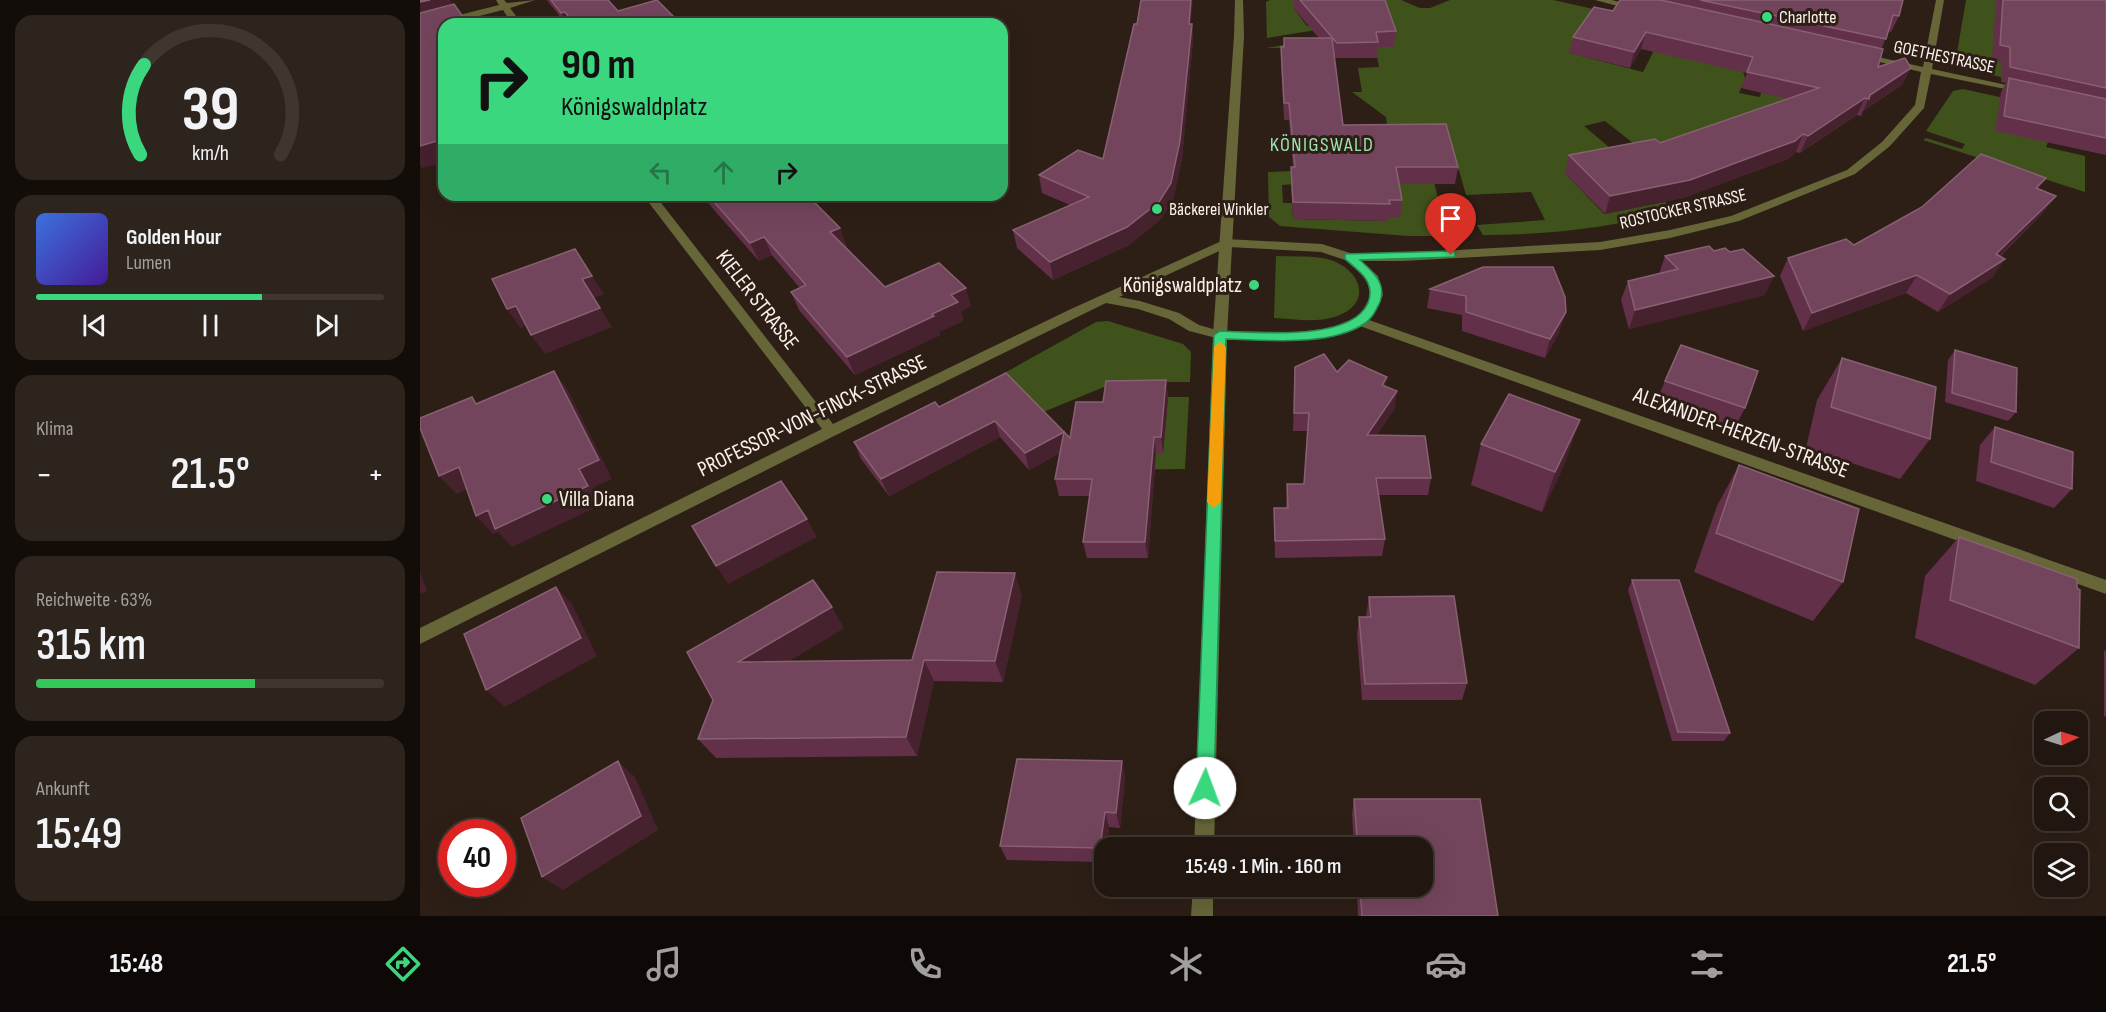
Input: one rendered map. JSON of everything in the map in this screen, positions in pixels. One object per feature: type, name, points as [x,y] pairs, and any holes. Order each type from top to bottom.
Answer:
[{"type":"street","points":[[453,18],[502,3],[531,0]]},
{"type":"street","points":[[1204,837],[1220,335],[1239,36],[1239,0]]},
{"type":"street","points":[[1599,0],[1644,10]]},
{"type":"street","name":"ROSTOCKER STRASSE","points":[[1349,256],[1415,256],[1600,246],[1735,219],[1851,172],[1894,136],[1920,106],[1940,0]]},
{"type":"street","points":[[502,3],[513,18]]},
{"type":"street","points":[[420,28],[438,23]]},
{"type":"street","name":"GOETHESTRASSE","points":[[1846,53],[2031,93]]},
{"type":"street","name":"KIELER STRASSE","points":[[654,201],[831,431]]},
{"type":"street","points":[[1104,299],[1140,305],[1174,316],[1194,328],[1220,335],[1299,336],[1332,332],[1360,321],[1370,312],[1377,295],[1372,276],[1349,256],[1322,248],[1226,243]]},
{"type":"street","name":"PROFESSOR-VON-FINCK-STRASSE","points":[[420,636],[831,431],[1104,299],[1226,243]]},
{"type":"street","name":"ALEXANDER-HERZEN-STRASSE","points":[[1360,321],[2106,587]]},
{"type":"street","points":[[1202,916],[1203,897]]},
{"type":"green space","points":[[1270,0],[1323,0],[1294,9],[1307,26],[1313,25],[1316,30],[1267,38],[1266,2]]},
{"type":"green space","points":[[1346,0],[1401,0],[1420,8],[1430,8],[1450,0],[1553,0],[1647,21],[1570,53],[1643,72],[1667,25],[1744,73],[1745,79],[1739,93],[1760,97],[1772,49],[1820,95],[1718,135],[1638,147],[1605,121],[1584,126],[1616,153],[1565,173],[1604,214],[1665,202],[1674,210],[1604,226],[1531,234],[1483,235],[1477,225],[1545,220],[1531,192],[1466,195],[1459,170],[1431,170],[1388,133],[1386,117],[1352,92],[1362,92],[1358,68],[1379,67],[1375,47],[1267,48],[1345,33]]},
{"type":"green space","points":[[1966,0],[2000,0],[2057,63],[1992,59],[2002,61],[2020,81],[1964,69],[1955,64]]},
{"type":"green space","points":[[1963,89],[2045,107],[1996,130],[2048,142],[2046,147],[2085,156],[2085,192],[1923,140],[1926,138],[1962,149],[1965,144],[1926,131],[1953,91]]},
{"type":"green space","points":[[1294,171],[1295,184],[1282,185],[1283,203],[1292,203],[1293,219],[1387,221],[1387,217],[1400,217],[1389,181],[1433,178],[1447,236],[1408,236],[1280,226],[1269,217],[1268,172]]},
{"type":"green space","points":[[1276,256],[1318,257],[1342,265],[1351,272],[1359,289],[1354,305],[1346,312],[1327,319],[1274,318]]},
{"type":"green space","points":[[1108,321],[1183,344],[1191,352],[1190,382],[1116,382],[1041,413],[1034,410],[999,376],[1096,322]]},
{"type":"green space","points":[[1168,397],[1189,397],[1185,469],[1093,470],[1104,454],[1163,453]]},
{"type":"building","points":[[551,0],[608,0],[618,11],[657,0],[675,18],[570,18],[565,12],[561,13]]},
{"type":"building","points":[[1141,0],[1191,0],[1189,24],[1192,24],[1180,141],[1171,183],[1159,202],[1127,227],[1050,262],[1013,230],[1089,197],[1039,175],[1078,150],[1103,159]]},
{"type":"building","points":[[1300,0],[1385,0],[1396,31],[1376,32],[1378,42],[1337,43]]},
{"type":"building","points":[[1620,0],[1661,0],[1883,49],[1878,67],[1905,58],[1911,68],[1870,95],[1869,99],[1865,98],[1808,136],[1803,134],[1795,141],[1690,180],[1610,196],[1569,155],[1655,139],[1660,143],[1819,88],[1747,72],[1753,57],[1646,32],[1634,52],[1573,37],[1594,7],[1613,11]]},
{"type":"building","points":[[1700,0],[1903,0],[1899,16],[1893,15],[1886,39]]},
{"type":"building","points":[[2003,0],[2106,0],[2106,88],[2010,67],[2010,47],[2000,45]]},
{"type":"building","points":[[454,4],[464,18],[438,18],[438,141],[420,146],[420,13]]},
{"type":"building","points":[[1284,38],[1332,38],[1343,125],[1446,124],[1458,167],[1396,167],[1402,200],[1389,200],[1390,204],[1293,202],[1291,167],[1295,167],[1289,103],[1284,103],[1281,47],[1284,47]]},
{"type":"building","points":[[2009,78],[2106,99],[2106,138],[2004,116]]},
{"type":"building","points":[[1981,154],[2046,178],[2036,188],[2056,196],[1996,254],[2005,259],[1950,294],[1917,275],[1812,313],[1788,258],[1846,239],[1854,245],[1922,207]]},
{"type":"building","points":[[713,201],[813,201],[840,228],[830,232],[885,287],[939,263],[966,288],[951,295],[958,302],[932,314],[934,316],[847,357],[791,292],[806,285],[764,237],[750,243]]},
{"type":"building","points":[[1709,246],[1714,251],[1725,248],[1730,252],[1743,249],[1774,276],[1635,310],[1628,281],[1678,269],[1665,256]]},
{"type":"building","points":[[575,249],[592,276],[582,279],[600,308],[531,335],[516,306],[507,309],[492,279]]},
{"type":"building","points":[[1483,267],[1553,267],[1565,297],[1566,312],[1550,339],[1466,312],[1466,296],[1430,289]]},
{"type":"building","points":[[1681,345],[1758,371],[1745,408],[1665,381]]},
{"type":"building","points":[[1955,350],[2017,368],[2016,412],[1952,393]]},
{"type":"building","points":[[1324,354],[1337,372],[1349,360],[1387,377],[1382,385],[1397,391],[1367,435],[1425,436],[1431,478],[1376,478],[1385,539],[1275,541],[1274,508],[1288,508],[1287,484],[1304,484],[1309,413],[1294,413],[1295,367]]},
{"type":"building","points":[[1842,358],[1936,387],[1930,439],[1831,407]]},
{"type":"building","points":[[554,371],[599,460],[579,469],[588,486],[495,529],[488,510],[476,516],[459,467],[439,476],[420,428],[420,418],[472,397],[476,404]]},
{"type":"building","points":[[1006,373],[1070,438],[1076,402],[1103,402],[1106,381],[1166,380],[1161,437],[1154,437],[1145,542],[1083,542],[1092,479],[1055,479],[1064,432],[1025,453],[995,421],[881,479],[854,442],[935,402],[939,407]]},
{"type":"building","points":[[1509,394],[1580,420],[1555,472],[1481,444]]},
{"type":"building","points":[[1995,427],[2073,452],[2072,489],[1991,462]]},
{"type":"building","points":[[1739,465],[1859,509],[1843,582],[1716,533]]},
{"type":"building","points":[[781,481],[807,519],[716,566],[692,526]]},
{"type":"building","points":[[1959,537],[2077,579],[2077,588],[2080,590],[2079,648],[1950,600]]},
{"type":"building","points":[[937,572],[1015,573],[995,661],[924,660],[906,737],[698,739],[713,700],[687,652],[813,580],[832,607],[738,662],[912,660]]},
{"type":"building","points":[[1632,580],[1679,580],[1730,733],[1678,732]]},
{"type":"building","points":[[556,587],[581,638],[486,690],[464,634]]},
{"type":"building","points":[[1454,596],[1467,683],[1365,684],[1359,617],[1371,617],[1369,597]]},
{"type":"building","points":[[1017,759],[1122,761],[1116,813],[1105,812],[1102,837],[1094,837],[1094,848],[1000,846]]},
{"type":"building","points":[[618,761],[641,816],[542,877],[521,818]]},
{"type":"building","points":[[1354,799],[1480,799],[1498,916],[1362,916],[1361,897],[1433,897],[1433,837],[1357,837]]},
{"type":"slow traffic","points":[[1214,502],[1220,347]]},
{"type":"place","name":"Charlotte","points":[[1767,17]]},
{"type":"place","name":"Bäckerei Winkler","points":[[1157,209]]},
{"type":"place","name":"Königswaldplatz","points":[[1254,285]]},
{"type":"place","name":"Villa Diana","points":[[547,499]]},
{"type":"district","name":"KÖNIGSWALD","points":[[1322,145]]},
{"type":"route","points":[[1205,788],[1220,335],[1299,336],[1332,332],[1360,321],[1370,312],[1377,295],[1372,276],[1349,256],[1451,255]]}]
